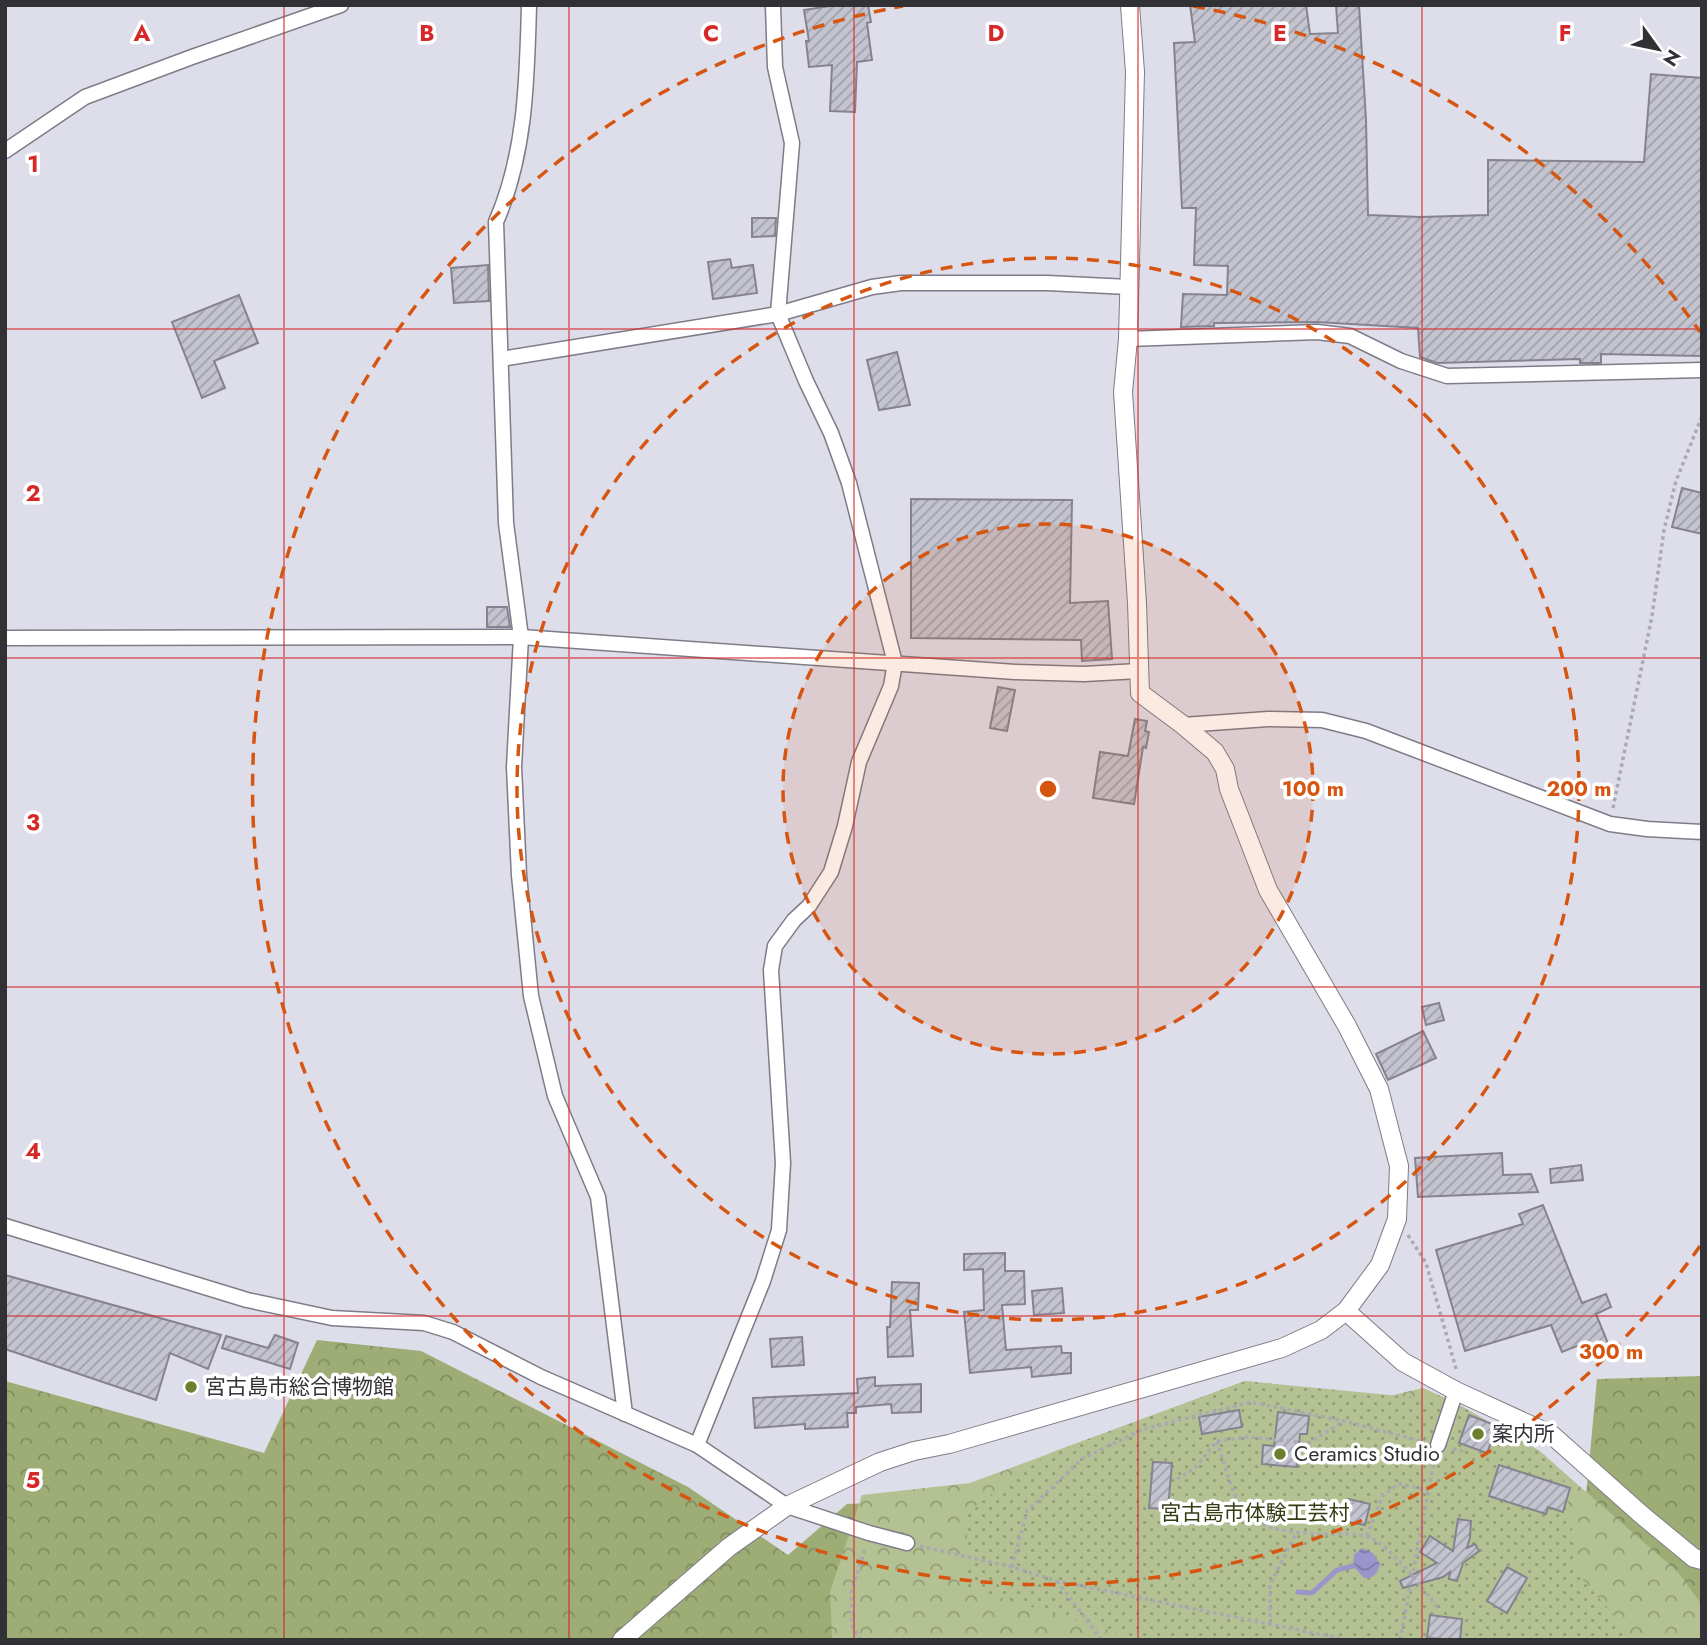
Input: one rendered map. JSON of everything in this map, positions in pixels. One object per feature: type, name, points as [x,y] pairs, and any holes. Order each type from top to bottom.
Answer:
[{"type":"street","points":[[5,151],[85,97],[341,5]]},
{"type":"street","points":[[529,5],[526,97],[520,140],[508,194],[496,222],[506,523],[521,637],[514,767],[519,875],[531,996],[555,1096],[598,1197],[625,1414]]},
{"type":"street","points":[[697,1445],[764,1281],[779,1230],[783,1163],[771,970],[775,946],[794,920],[809,906],[831,872],[845,826],[859,762],[891,686],[895,663],[849,483],[831,433],[778,314],[792,143],[775,67],[773,5]]},
{"type":"street","points":[[622,1640],[729,1547],[787,1506],[880,1462],[1282,1348],[1321,1330],[1346,1311],[1380,1265],[1397,1219],[1399,1166],[1379,1089],[1347,1026],[1268,890],[1229,789],[1225,769],[1215,752],[1140,693],[1123,392],[1128,339],[1135,72],[1130,5]]},
{"type":"street","points":[[501,359],[778,314],[872,287],[901,283],[1047,283],[1129,288]]},
{"type":"street","points":[[1128,339],[1317,332],[1339,334],[1350,336],[1401,361],[1447,376],[1702,370]]},
{"type":"street","points":[[5,638],[521,637],[1015,673],[1084,674],[1139,671]]},
{"type":"street","points":[[1183,725],[1269,719],[1322,720],[1366,731],[1610,824],[1702,832]]},
{"type":"street","points":[[5,1226],[247,1300],[332,1318],[424,1323],[453,1332],[541,1377],[697,1445],[787,1506],[907,1543]]},
{"type":"street","points":[[1346,1311],[1403,1362],[1455,1391],[1552,1435],[1699,1562]]},
{"type":"street","points":[[1438,1445],[1455,1391]]},
{"type":"path","points":[[1610,824],[1652,616],[1664,530],[1676,481],[1702,416]]},
{"type":"path","points":[[1397,1219],[1426,1263],[1458,1373],[1455,1391]]},
{"type":"path","points":[[1012,1567],[1027,1511],[1082,1459],[1141,1430],[1251,1402],[1344,1421],[1463,1451]]},
{"type":"path","points":[[1177,1479],[1195,1468],[1217,1440],[1249,1437],[1309,1443],[1344,1421]]},
{"type":"path","points":[[1217,1440],[1237,1502],[1249,1518],[1262,1526],[1296,1532],[1367,1536],[1379,1543],[1413,1576],[1439,1610]]},
{"type":"path","points":[[1400,1640],[1427,1490],[1438,1445]]},
{"type":"path","points":[[1367,1536],[1383,1495],[1399,1484],[1427,1490]]},
{"type":"path","points":[[1270,1624],[1270,1586],[1296,1532]]},
{"type":"path","points":[[861,1640],[852,1625],[851,1594],[869,1533]]},
{"type":"path","points":[[907,1543],[1012,1567],[1057,1581],[1348,1640]]},
{"type":"path","points":[[1057,1581],[1102,1640]]},
{"type":"green space","points":[[317,1340],[421,1351],[688,1487],[788,1555],[847,1504],[968,1499],[1187,1640],[5,1640],[5,1381],[264,1453]]},
{"type":"green space","points":[[1702,1376],[1702,1640],[1578,1580],[1597,1379]]},
{"type":"green space","name":"宮古島市体験工芸村","points":[[1245,1381],[1351,1405],[1423,1388],[1452,1401],[1538,1450],[1678,1572],[1702,1605],[1702,1640],[833,1640],[830,1592],[862,1495],[970,1483]]},
{"type":"green space","name":"宮古島市体験工芸村","points":[[1245,1381],[1452,1401],[1540,1451],[1563,1472],[1579,1575],[1635,1640],[1142,1640],[965,1587],[968,1511],[1050,1453]]},
{"type":"water","points":[[1362,1548],[1373,1553],[1380,1564],[1377,1573],[1371,1577],[1364,1578],[1353,1566],[1354,1555]]},
{"type":"building","points":[[836,5],[868,5],[871,22],[867,23],[872,60],[857,62],[855,112],[830,111],[832,65],[809,67],[806,41],[809,41],[804,10]]},
{"type":"building","points":[[1190,5],[1306,5],[1310,34],[1338,33],[1336,5],[1359,5],[1368,215],[1488,215],[1488,160],[1644,162],[1651,74],[1702,78],[1702,356],[1601,354],[1601,363],[1580,363],[1580,359],[1437,363],[1420,357],[1418,328],[1317,322],[1214,323],[1214,326],[1181,327],[1183,294],[1227,295],[1228,266],[1194,265],[1196,208],[1182,208],[1174,43],[1195,42]]},
{"type":"building","points":[[752,218],[776,218],[775,236],[752,237]]},
{"type":"building","points":[[730,259],[732,268],[753,265],[757,293],[713,299],[708,262]]},
{"type":"building","points":[[488,265],[489,301],[454,303],[451,268]]},
{"type":"building","points":[[239,295],[258,343],[214,361],[225,388],[202,398],[172,322]]},
{"type":"building","points":[[897,352],[910,405],[879,410],[867,360]]},
{"type":"building","points":[[1682,488],[1702,493],[1702,534],[1672,527]]},
{"type":"building","points":[[911,499],[1072,500],[1070,603],[1108,601],[1112,659],[1082,661],[1081,640],[911,638]]},
{"type":"building","points":[[487,607],[507,607],[510,627],[487,627]]},
{"type":"building","points":[[998,687],[1015,690],[1007,731],[990,728]]},
{"type":"building","points":[[1135,719],[1147,721],[1145,731],[1149,732],[1146,748],[1143,747],[1134,804],[1093,798],[1100,752],[1128,756]]},
{"type":"building","points":[[1439,1003],[1444,1020],[1426,1025],[1422,1007]]},
{"type":"building","points":[[1423,1031],[1436,1058],[1388,1080],[1376,1054]]},
{"type":"building","points":[[1502,1153],[1503,1175],[1531,1174],[1538,1192],[1418,1197],[1415,1158]]},
{"type":"building","points":[[1581,1165],[1583,1180],[1551,1183],[1550,1169]]},
{"type":"building","points":[[1543,1205],[1582,1303],[1606,1294],[1611,1307],[1596,1314],[1609,1346],[1591,1354],[1587,1342],[1562,1352],[1551,1325],[1465,1351],[1436,1250],[1523,1224],[1519,1214]]},
{"type":"building","points":[[1005,1253],[1005,1271],[1024,1271],[1025,1304],[1002,1305],[1006,1350],[1061,1346],[1062,1353],[1071,1353],[1071,1373],[1032,1377],[1031,1367],[970,1373],[964,1312],[984,1310],[983,1269],[964,1270],[964,1254]]},
{"type":"building","points":[[5,1275],[221,1335],[208,1369],[170,1353],[156,1400],[5,1349]]},
{"type":"building","points":[[892,1282],[919,1283],[918,1310],[910,1310],[913,1356],[888,1357],[887,1327],[890,1327]]},
{"type":"building","points":[[1062,1288],[1064,1313],[1034,1315],[1032,1291]]},
{"type":"building","points":[[275,1335],[298,1343],[290,1369],[222,1348],[226,1336],[268,1348]]},
{"type":"building","points":[[802,1337],[804,1365],[772,1367],[770,1339]]},
{"type":"building","points":[[875,1377],[875,1386],[921,1384],[921,1412],[892,1413],[891,1404],[856,1407],[856,1413],[847,1413],[848,1427],[805,1429],[805,1424],[755,1428],[753,1398],[858,1393],[857,1379]]},
{"type":"building","points":[[1239,1410],[1242,1427],[1202,1434],[1199,1417]]},
{"type":"building","points":[[1278,1412],[1309,1416],[1307,1434],[1300,1434],[1297,1467],[1262,1464],[1263,1445],[1274,1446]]},
{"type":"building","name":"案内所","points":[[1469,1415],[1497,1426],[1487,1453],[1459,1443]]},
{"type":"building","points":[[1153,1462],[1172,1463],[1168,1509],[1149,1508]]},
{"type":"building","points":[[1499,1465],[1570,1488],[1563,1512],[1548,1507],[1546,1514],[1489,1496]]},
{"type":"building","points":[[1348,1499],[1370,1504],[1365,1525],[1343,1521]]},
{"type":"building","points":[[1458,1519],[1471,1521],[1467,1548],[1475,1544],[1479,1551],[1463,1563],[1457,1581],[1449,1579],[1450,1572],[1443,1577],[1403,1588],[1400,1581],[1437,1563],[1420,1552],[1430,1536],[1453,1551]]},
{"type":"building","points":[[1507,1567],[1527,1578],[1507,1613],[1487,1601]]},
{"type":"building","points":[[1430,1615],[1462,1619],[1460,1640],[1427,1638]]},
{"type":"waterway","points":[[1298,1592],[1312,1593],[1337,1570],[1353,1566]]},
{"type":"place","name":"宮古島市総合博物館","points":[[191,1387]]},
{"type":"place","name":"案内所","points":[[1478,1434]]},
{"type":"place","name":"Ceramics Studio","points":[[1280,1454]]}]
